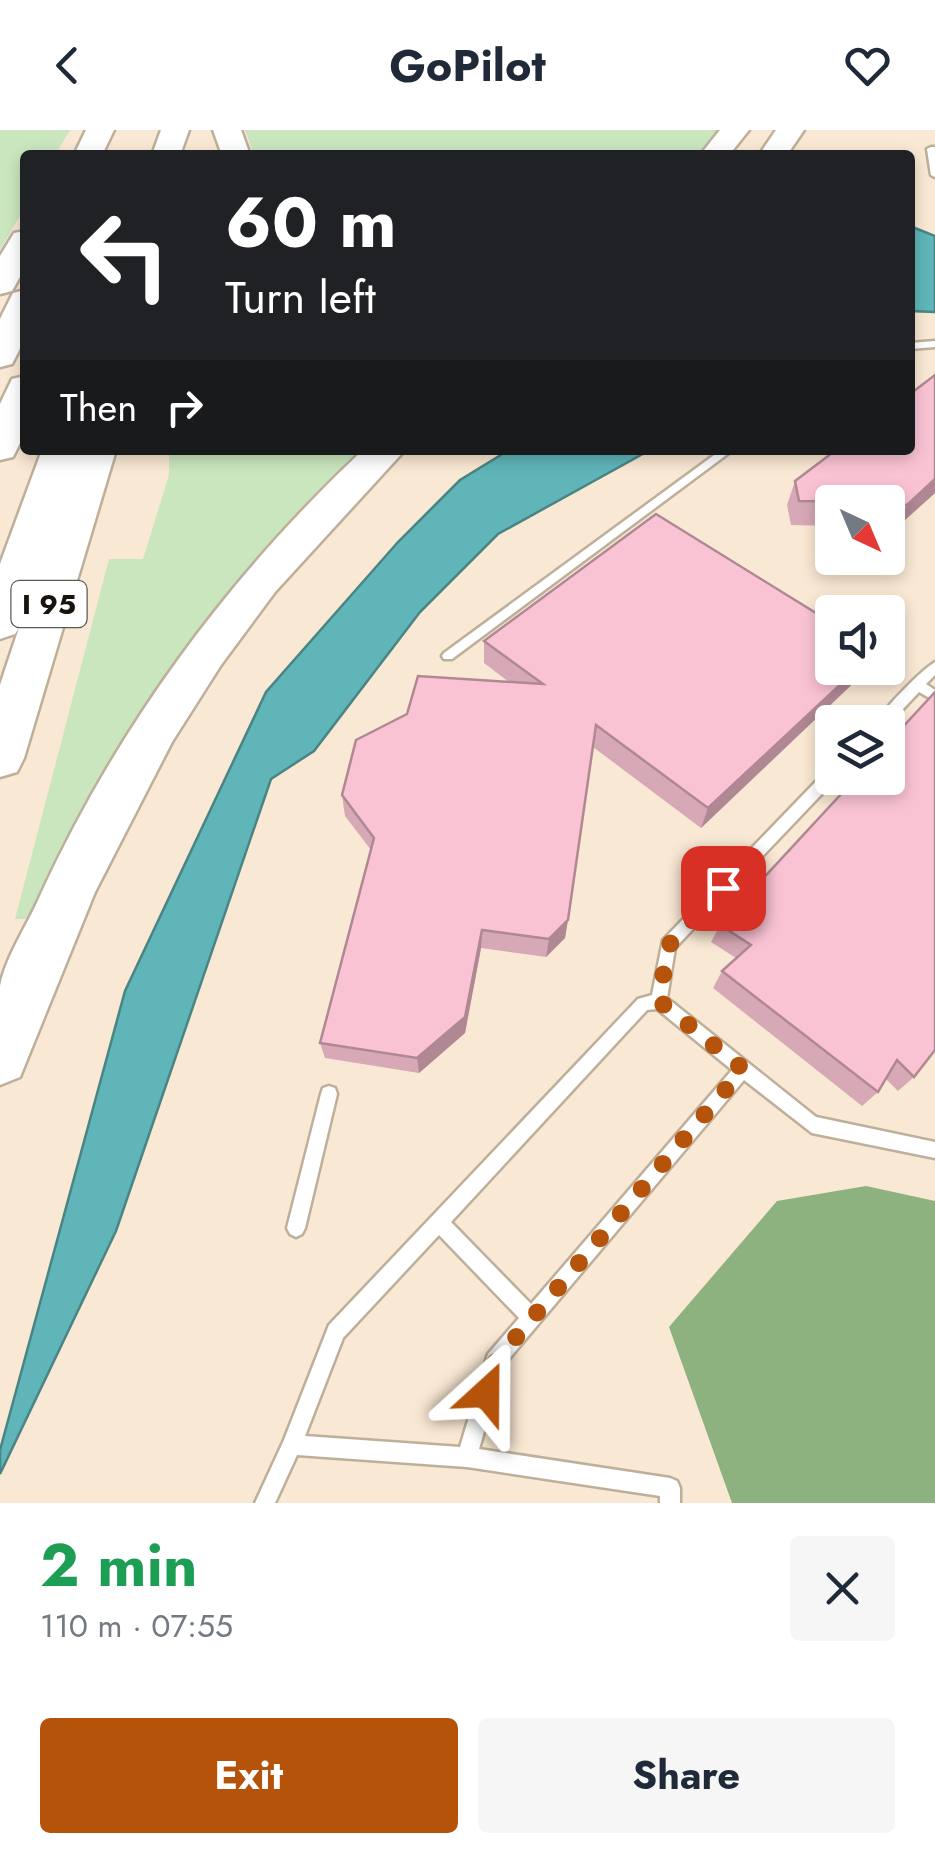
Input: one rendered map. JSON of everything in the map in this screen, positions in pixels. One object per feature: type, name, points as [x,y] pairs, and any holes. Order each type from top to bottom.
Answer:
[{"type":"highway","points":[[718,150],[735,130]]},
{"type":"highway","points":[[0,284],[20,249]]},
{"type":"highway","points":[[0,356],[20,311]]},
{"type":"highway","points":[[0,448],[20,399]]},
{"type":"highway","points":[[0,623],[59,455]]},
{"type":"highway","name":"I 95","points":[[0,758],[96,455]]},
{"type":"highway","points":[[0,1057],[69,887],[121,785],[167,709],[211,644],[284,553],[381,455]]},
{"type":"lane","points":[[935,148],[931,149],[935,175]]},
{"type":"lane","points":[[448,656],[721,455]]},
{"type":"lane","points":[[898,705],[935,667]]},
{"type":"lane","points":[[917,685],[935,696]]},
{"type":"lane","points":[[659,1001],[668,946],[815,792]]},
{"type":"lane","points":[[266,1503],[336,1332],[643,1004],[659,1001],[812,1125],[935,1150]]},
{"type":"lane","points":[[467,1457],[496,1361],[743,1069]]},
{"type":"lane","points":[[296,1228],[329,1094]]},
{"type":"lane","points":[[439,1222],[532,1318]]},
{"type":"lane","points":[[292,1446],[467,1457],[670,1488],[670,1503]]},
{"type":"green space","points":[[0,130],[70,130],[58,150],[20,150],[20,216],[0,250]]},
{"type":"green space","points":[[245,130],[723,130],[705,150],[252,150]]},
{"type":"green space","points":[[169,455],[358,455],[260,555],[214,610],[132,727],[95,788],[28,919],[15,919],[109,559],[143,559],[169,475]]},
{"type":"green space","points":[[866,1186],[935,1201],[935,1503],[732,1503],[669,1327],[777,1201]]},
{"type":"water","points":[[915,228],[935,236],[935,312],[915,311]]},
{"type":"water","points":[[501,455],[641,455],[498,534],[420,612],[314,751],[271,779],[116,1231],[0,1474],[0,1450],[125,991],[266,692],[398,542],[460,480]]},
{"type":"building","points":[[935,375],[935,479],[907,505],[905,485],[815,485],[815,501],[799,501],[795,481],[829,455],[915,455],[915,390]]},
{"type":"building","points":[[656,514],[815,612],[815,685],[840,685],[708,808],[596,725],[568,920],[549,939],[482,930],[465,1017],[417,1058],[320,1043],[374,838],[342,795],[356,740],[407,714],[418,676],[543,684],[484,641]]},
{"type":"building","points":[[935,692],[935,1050],[914,1077],[897,1060],[878,1092],[722,971],[751,945],[720,925],[840,795],[905,795],[905,725]]},
{"type":"route","points":[[486,1393],[496,1361],[743,1069],[659,1001],[668,946],[723,888]]}]
